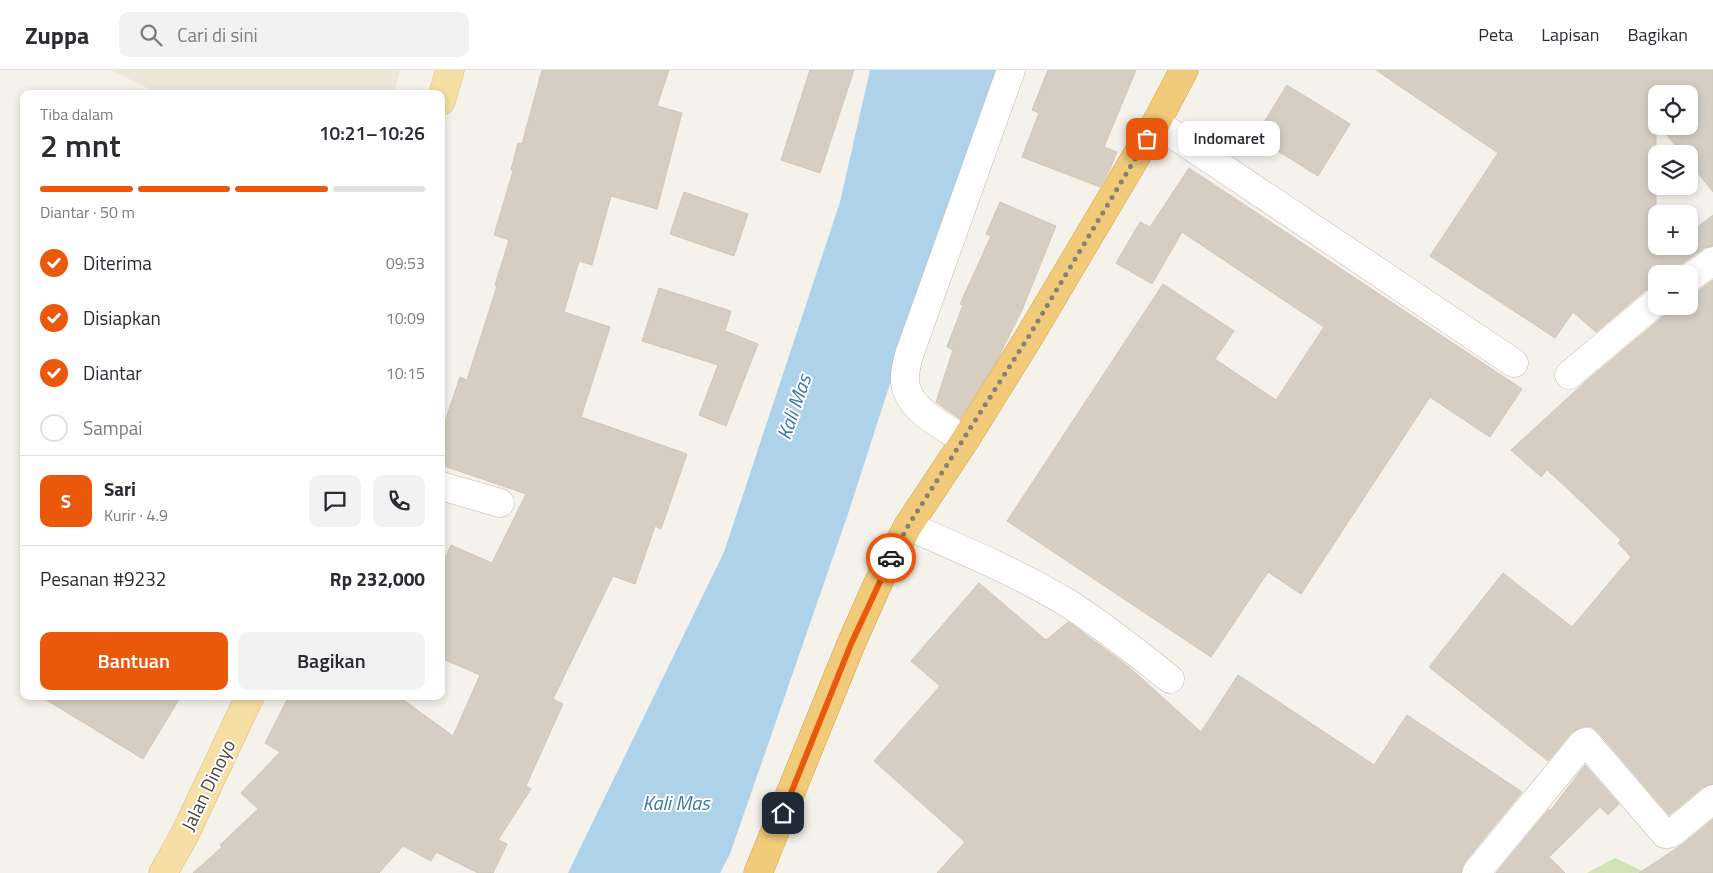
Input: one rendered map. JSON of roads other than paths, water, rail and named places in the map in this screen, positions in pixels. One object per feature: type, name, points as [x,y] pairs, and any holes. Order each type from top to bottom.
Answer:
[{"type":"highway","points":[[758,873],[851,644],[879,581],[908,526],[1029,336],[1156,123],[1184,70]]},
{"type":"main road","points":[[444,90],[450,70]]},
{"type":"main road","name":"Jalan Dinoyo","points":[[163,873],[184,836],[248,700]]},
{"type":"street","points":[[964,440],[930,417],[909,397],[905,380],[906,369],[909,355],[1012,70]]},
{"type":"street","points":[[1156,123],[1514,363]]},
{"type":"street","points":[[1698,272],[1713,261]]},
{"type":"street","points":[[1569,375],[1648,309]]},
{"type":"street","points":[[445,487],[500,502]]},
{"type":"street","points":[[908,526],[983,558],[1048,592],[1106,630],[1170,679]]},
{"type":"street","points":[[1476,873],[1559,770],[1586,742],[1664,834],[1673,832],[1713,799]]},
{"type":"water","name":"Kali Mas","points":[[870,70],[1003,70],[915,306],[848,514],[730,854],[720,873],[568,873],[724,552],[840,202]]},
{"type":"place","name":"Indomaret","points":[[1147,139]]}]
